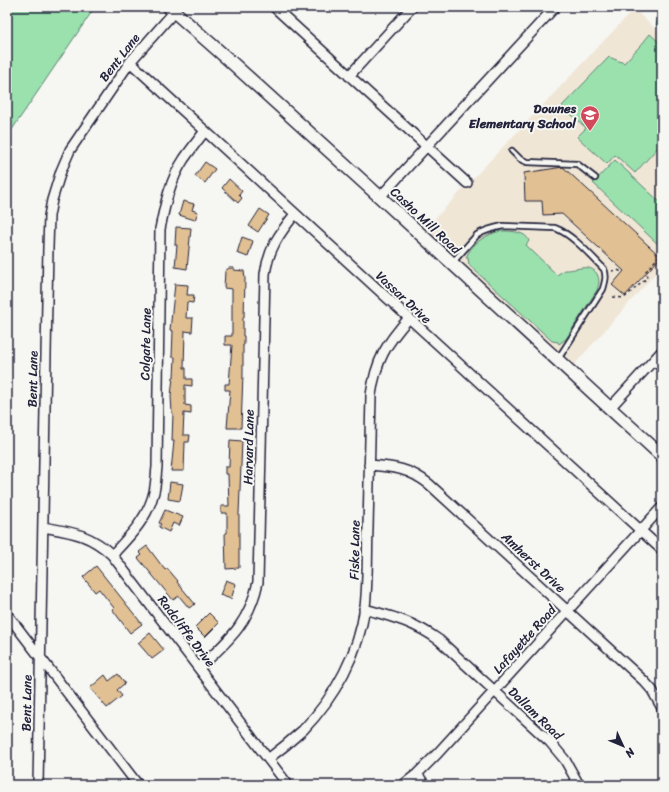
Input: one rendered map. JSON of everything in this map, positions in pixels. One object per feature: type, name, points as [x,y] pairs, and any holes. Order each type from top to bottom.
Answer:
[{"type":"street","points":[[274,7],[467,183]]},
{"type":"street","points":[[349,76],[412,7]]},
{"type":"street","points":[[380,198],[555,7]]},
{"type":"street","name":"Bent Lane","points":[[38,785],[48,247],[51,206],[61,171],[70,150],[130,62],[172,9]]},
{"type":"street","name":"Casho Mill Road","points":[[172,9],[662,456]]},
{"type":"street","name":"Vassar Drive","points":[[130,62],[662,550]]},
{"type":"street","name":"Colgate Lane","points":[[112,555],[132,534],[145,516],[154,492],[157,467],[160,229],[165,202],[172,183],[184,160],[205,131]]},
{"type":"street","name":"Harvard Lane","points":[[199,668],[231,638],[240,627],[256,593],[258,582],[265,274],[268,260],[276,239],[295,214]]},
{"type":"street","name":"Fiske Lane","points":[[268,759],[302,730],[319,711],[336,686],[356,644],[364,608],[366,590],[371,395],[373,381],[380,358],[386,347],[409,318]]},
{"type":"street","points":[[610,408],[662,351]]},
{"type":"street","points":[[654,360],[662,368]]},
{"type":"street","name":"Amherst Drive","points":[[369,466],[406,470],[422,478],[644,681],[652,690],[662,708]]},
{"type":"street","name":"Lafayette Road","points":[[403,785],[417,774],[662,507]]},
{"type":"street","name":"Radcliffe Drive","points":[[43,527],[84,536],[103,546],[112,555],[288,785]]},
{"type":"street","name":"Dallam Road","points":[[364,608],[404,620],[439,640],[557,750],[565,760],[579,785]]},
{"type":"street","points":[[7,614],[138,785]]},
{"type":"street","points":[[417,774],[426,785]]},
{"type":"lane","points":[[512,151],[520,159],[527,162],[577,164],[595,178]]},
{"type":"lane","points":[[452,263],[477,235],[495,227],[554,228],[561,230],[575,241],[604,269],[606,281],[603,289],[558,360]]},
{"type":"path","points":[[613,297],[624,298],[636,288],[647,278],[646,271],[662,253]]},
{"type":"path","points":[[612,271],[617,270],[623,272]]},
{"type":"shaded area","name":"Downes Elementary School","points":[[634,9],[662,35],[662,266],[574,365],[425,229]]},
{"type":"green space","points":[[7,7],[95,7],[7,137]]},
{"type":"green space","points":[[662,7],[662,30],[656,25]]},
{"type":"green space","points":[[650,34],[662,45],[662,143],[635,173],[615,155],[607,164],[577,137],[586,128],[562,106],[609,57],[624,63]]},
{"type":"green space","points":[[615,160],[662,204],[662,248],[593,183]]},
{"type":"green space","points":[[501,231],[517,232],[525,235],[529,241],[526,245],[557,275],[564,270],[582,268],[590,268],[597,274],[599,282],[597,290],[566,339],[559,344],[558,342],[552,341],[469,265],[468,258],[466,258],[472,248],[480,240],[490,234]]},
{"type":"building","points":[[205,162],[215,169],[205,183],[195,176]]},
{"type":"building","name":"Downes Elementary School","points":[[563,167],[661,257],[625,296],[612,285],[624,271],[562,214],[543,215],[542,201],[525,201],[524,173]]},
{"type":"building","points":[[229,179],[242,191],[239,195],[242,198],[238,203],[222,188]]},
{"type":"building","points":[[183,201],[194,204],[192,210],[198,212],[195,220],[179,215]]},
{"type":"building","points":[[260,209],[269,215],[258,232],[249,226]]},
{"type":"building","points":[[176,227],[191,228],[187,269],[175,267],[177,245],[175,245]]},
{"type":"building","points":[[242,237],[253,241],[248,257],[237,253]]},
{"type":"building","points":[[229,268],[244,271],[245,279],[241,428],[227,428],[230,390],[225,390],[225,384],[229,384],[232,345],[225,345],[225,336],[232,336],[232,289],[224,288],[225,271]]},
{"type":"building","points":[[175,284],[188,285],[187,295],[194,295],[193,303],[187,302],[186,318],[193,318],[192,332],[185,331],[184,368],[186,368],[186,379],[192,379],[192,386],[185,385],[185,405],[191,406],[191,414],[184,413],[183,435],[190,435],[189,442],[185,442],[184,471],[171,471],[174,441],[172,441],[173,413],[171,396],[175,357],[172,357],[173,331],[170,330]]},
{"type":"building","points":[[230,440],[242,441],[239,514],[239,568],[226,569],[225,533],[227,533],[227,513],[221,513],[221,506],[229,506],[228,474],[225,474],[225,467],[229,467]]},
{"type":"building","points":[[170,482],[183,484],[180,501],[168,499]]},
{"type":"building","points":[[165,510],[183,517],[179,526],[173,523],[169,532],[159,527],[161,524],[159,523]]},
{"type":"building","points":[[147,546],[165,570],[167,568],[178,581],[177,582],[195,604],[189,608],[179,596],[173,600],[138,558],[142,555],[139,552]]},
{"type":"building","points":[[96,566],[142,624],[130,633],[112,609],[114,608],[99,589],[95,592],[83,577]]},
{"type":"building","points":[[226,580],[236,584],[231,599],[220,595]]},
{"type":"building","points":[[209,613],[219,623],[205,637],[195,627]]},
{"type":"building","points":[[150,633],[164,650],[152,659],[138,643]]},
{"type":"building","points":[[118,674],[125,683],[117,690],[122,696],[107,708],[90,688],[105,675],[109,681]]},
{"type":"place","name":"Downes Elementary School","points":[[590,132]]}]
